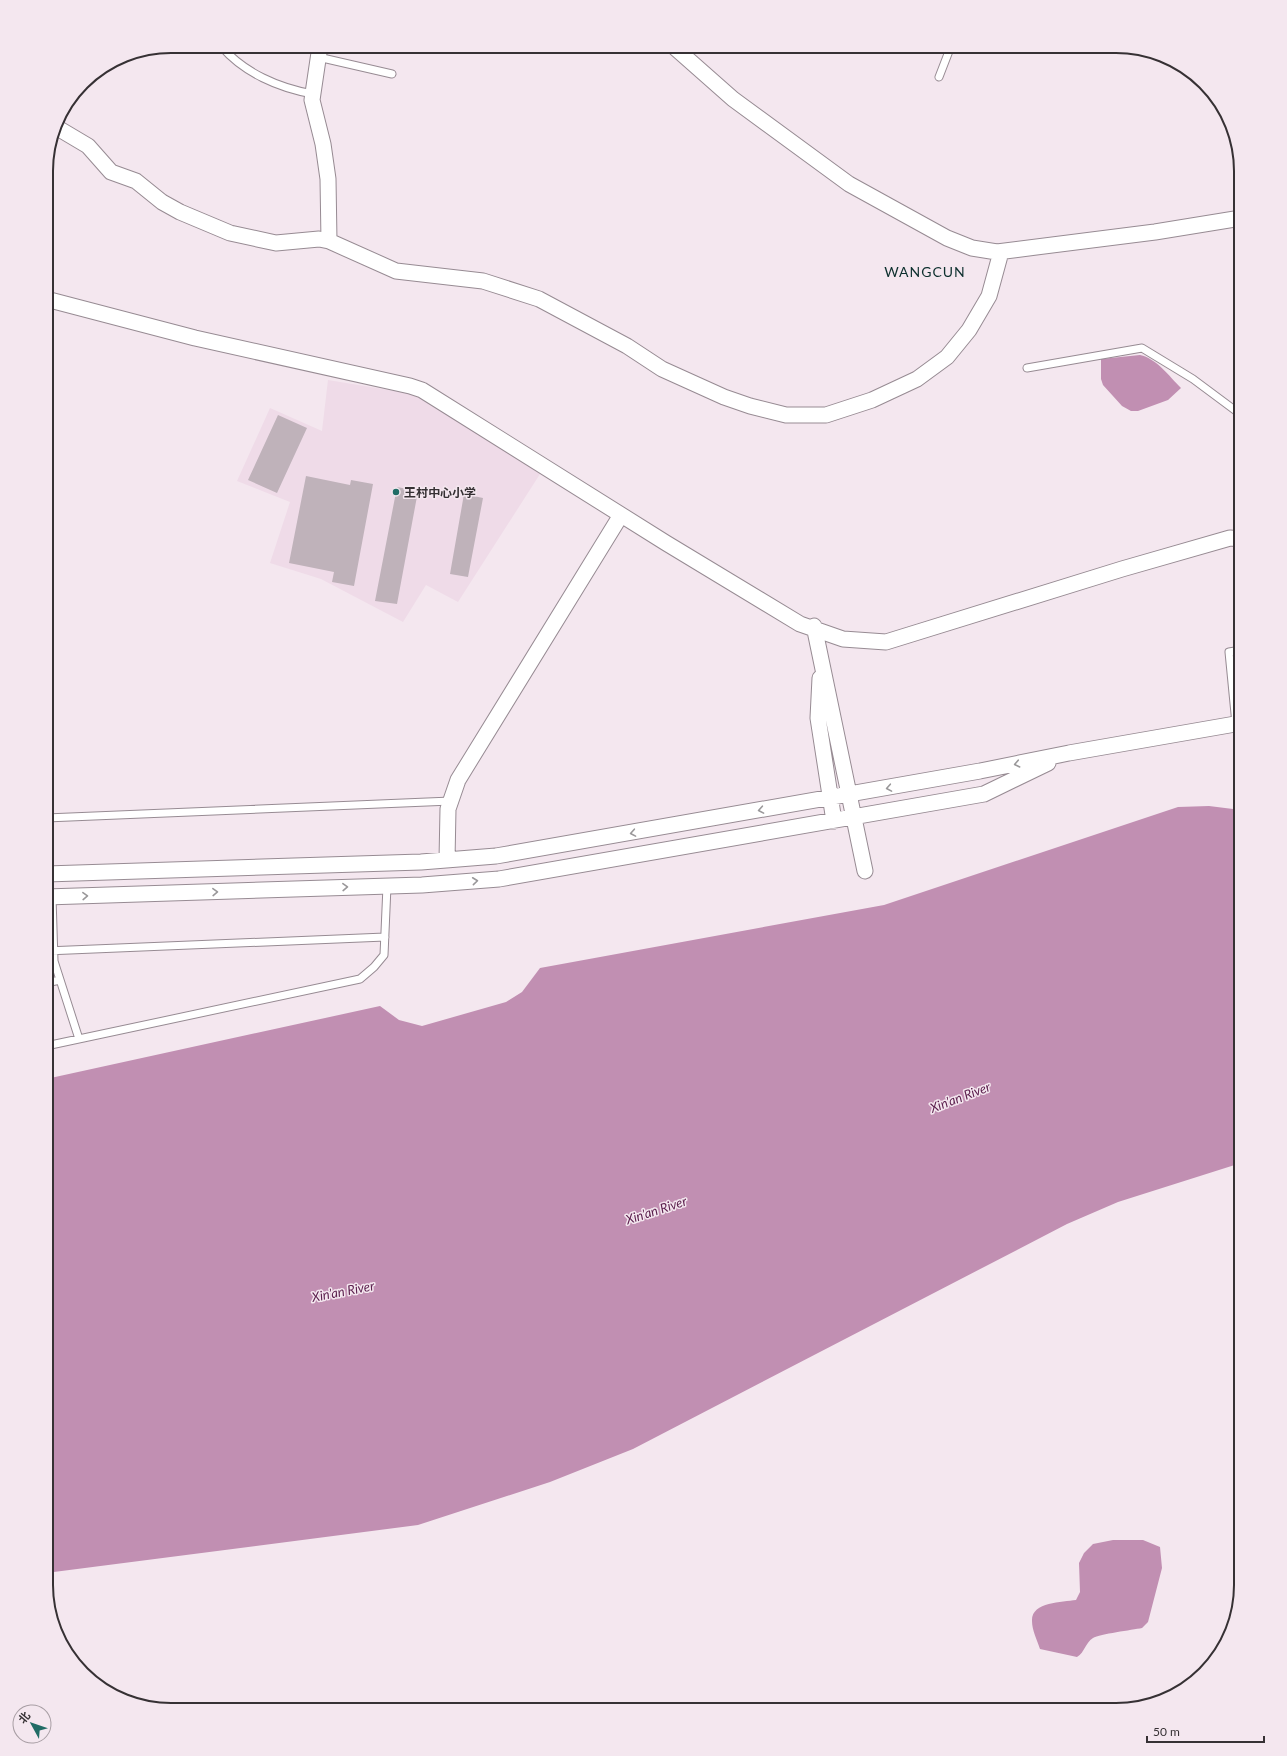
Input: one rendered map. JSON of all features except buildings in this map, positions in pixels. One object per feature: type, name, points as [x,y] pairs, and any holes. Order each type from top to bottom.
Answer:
[{"type":"street","points":[[319,53],[312,100],[323,144],[328,179],[329,240]]},
{"type":"street","points":[[681,53],[734,99],[849,184],[953,241],[972,248],[1001,252],[1155,232],[1234,219]]},
{"type":"street","points":[[61,130],[88,146],[111,172],[136,181],[162,202],[180,212],[230,233],[276,243],[320,239],[329,240],[396,271],[483,281],[539,299],[627,346],[662,369],[731,399],[750,406],[786,415],[826,415],[872,400],[917,379],[947,356],[969,330],[989,296],[1001,252]]},
{"type":"street","points":[[53,301],[195,338],[416,388],[434,396],[622,515],[800,624],[857,641],[886,642],[1143,563],[1230,538],[1234,538]]},
{"type":"street","points":[[446,860],[448,809],[458,780],[622,515]]},
{"type":"street","points":[[818,629],[818,718],[834,821]]},
{"type":"street","points":[[818,629],[865,871]]},
{"type":"street","points":[[53,874],[446,860],[528,851],[980,771],[1069,753],[1234,725]]},
{"type":"street","points":[[53,897],[387,886],[466,882],[531,874],[984,794],[1069,753]]},
{"type":"lane","points":[[228,53],[237,63],[267,80],[298,91],[313,94]]},
{"type":"lane","points":[[322,53],[392,74]]},
{"type":"lane","points":[[939,77],[948,53]]},
{"type":"lane","points":[[1027,368],[1142,348],[1194,379],[1234,409]]},
{"type":"lane","points":[[1234,651],[1229,652],[1234,688]]},
{"type":"lane","points":[[53,818],[451,801]]},
{"type":"lane","points":[[53,1045],[360,979],[374,967],[384,955],[387,886]]},
{"type":"lane","points":[[54,951],[385,937]]},
{"type":"lane","points":[[53,940],[54,960],[79,1039]]},
{"type":"lane","points":[[53,981],[60,980]]},
{"type":"shaded area","name":"王村中心小学","points":[[328,380],[419,395],[540,474],[458,602],[426,585],[403,622],[321,579],[270,563],[290,502],[237,481],[270,408],[322,431]]},
{"type":"water","points":[[1140,355],[1157,364],[1181,388],[1168,400],[1138,411],[1131,411],[1122,406],[1103,385],[1101,379],[1101,359]]},
{"type":"water","name":"Xin’an River","points":[[1209,806],[1234,809],[1234,1165],[1118,1202],[1067,1224],[633,1449],[550,1482],[418,1525],[53,1572],[53,1077],[380,1006],[399,1020],[422,1026],[506,1002],[522,992],[540,968],[884,905],[1178,807]]},
{"type":"water","points":[[1113,1540],[1143,1540],[1160,1547],[1162,1568],[1148,1622],[1142,1628],[1093,1638],[1088,1642],[1082,1653],[1077,1657],[1040,1649],[1032,1621],[1036,1610],[1048,1604],[1076,1600],[1080,1592],[1079,1563],[1084,1553],[1093,1544]]},
{"type":"place","name":"王村中心小学","points":[[396,492]]},
{"type":"district","name":"WANGCUN","points":[[925,271]]}]
